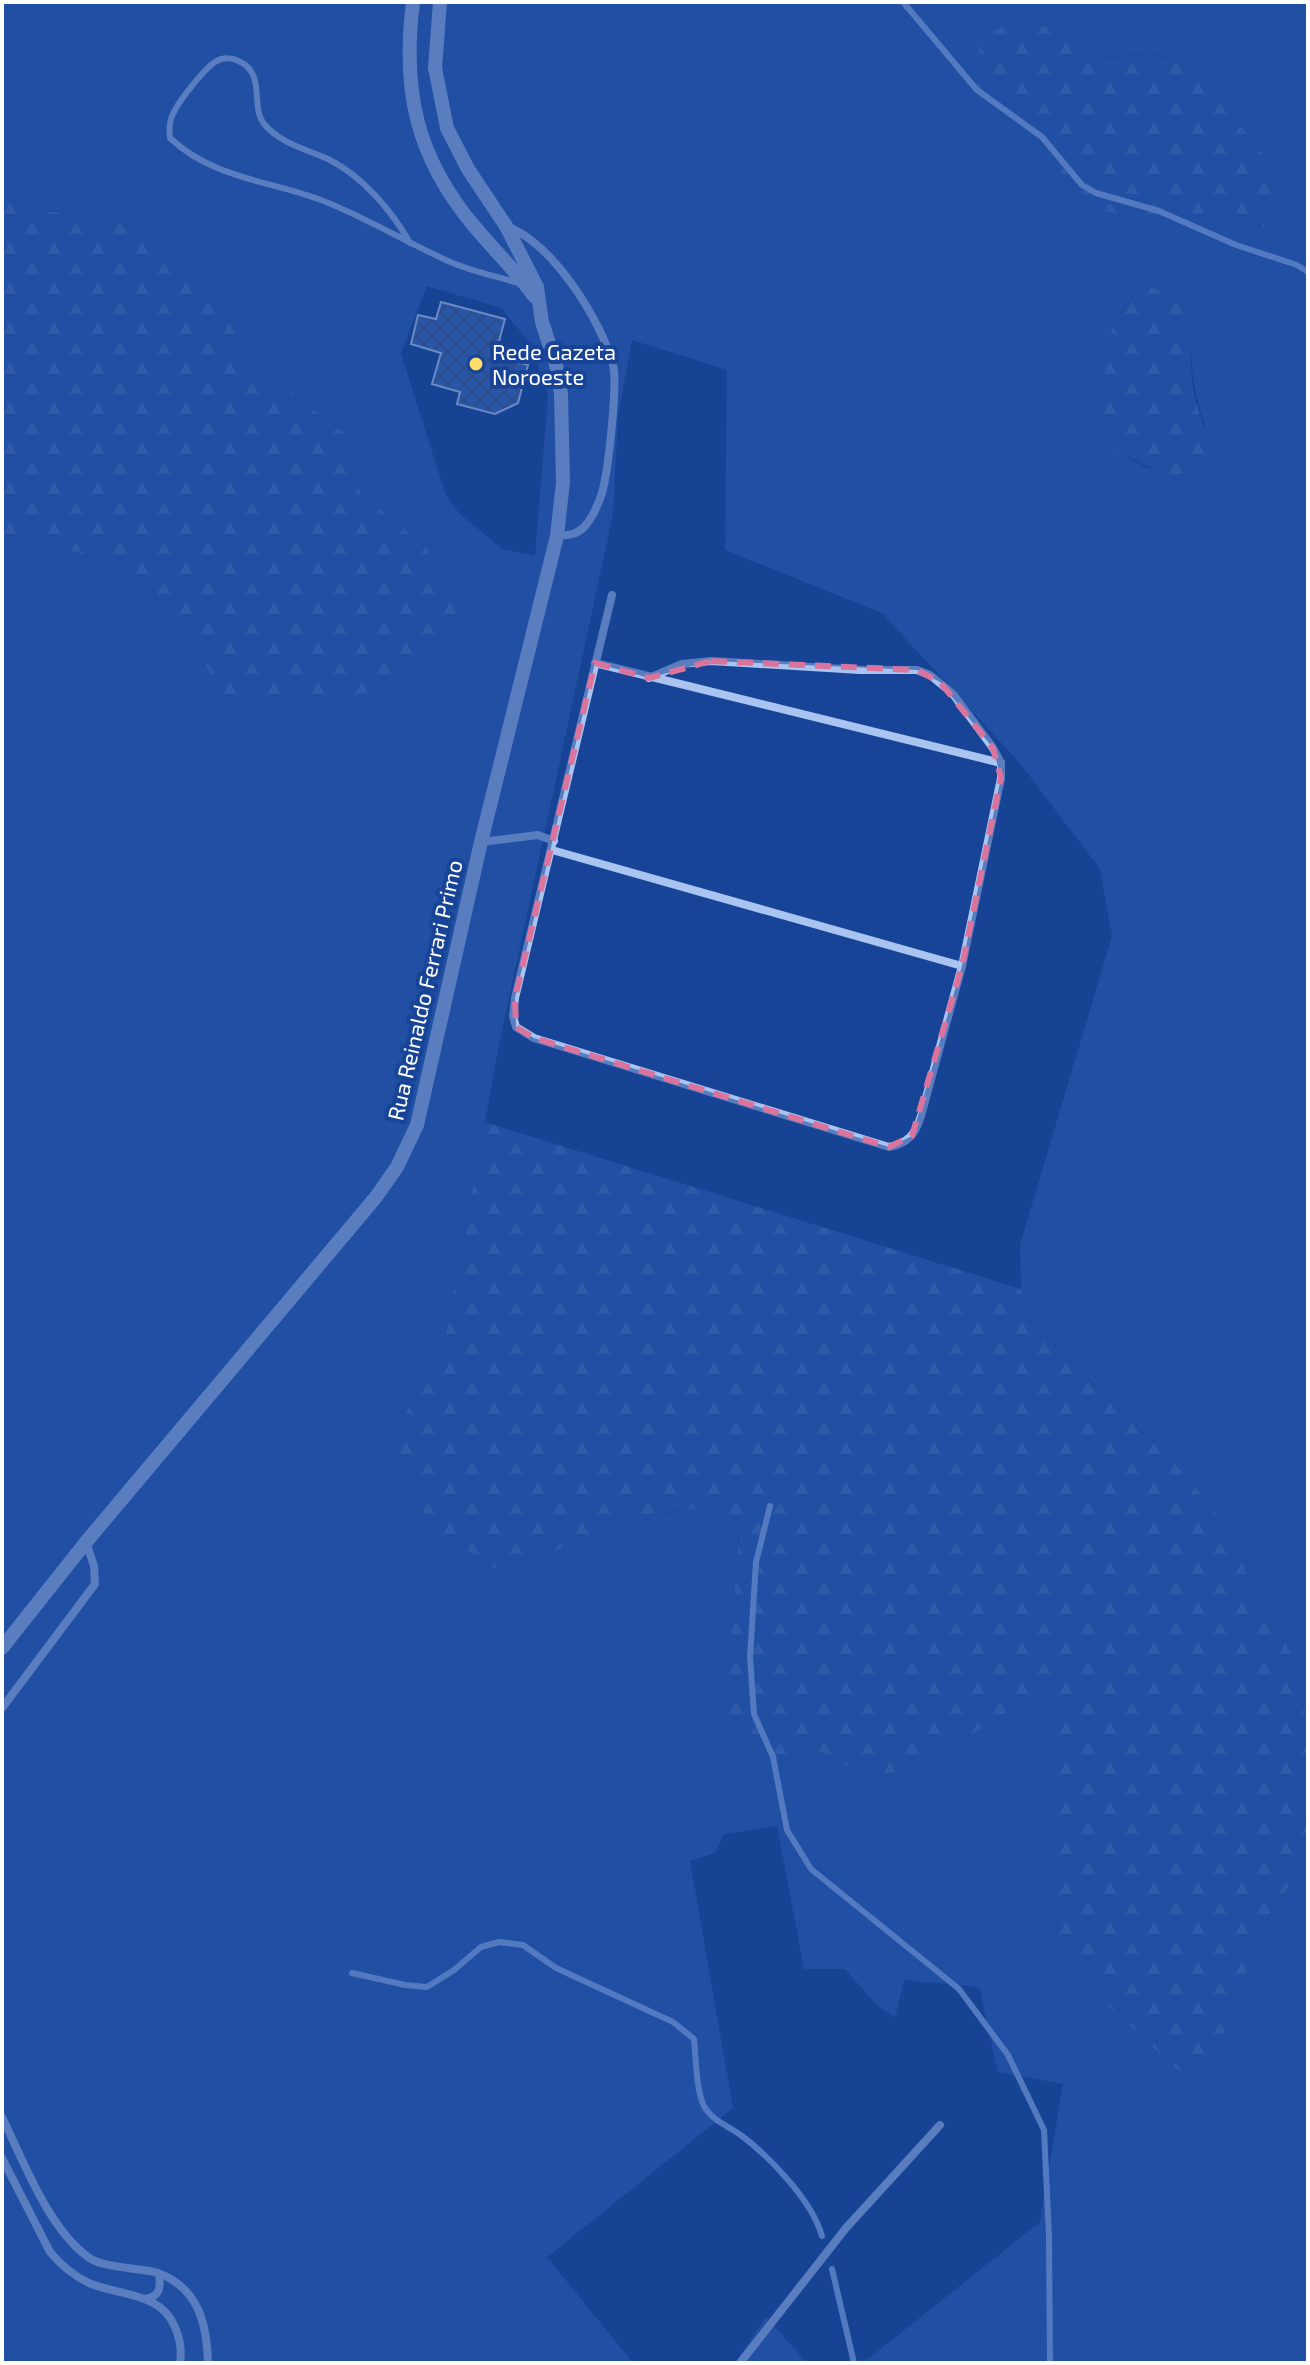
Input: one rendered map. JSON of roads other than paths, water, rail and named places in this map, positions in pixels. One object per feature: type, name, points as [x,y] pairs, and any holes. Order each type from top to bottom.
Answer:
[{"type":"street","name":"Rua Reinaldo Ferrari Primo","points":[[413,2],[409,67],[419,133],[442,183],[473,226],[532,286]]},
{"type":"street","name":"Rua Reinaldo Ferrari Primo","points":[[4,1643],[376,1197],[397,1167],[417,1125],[481,842],[557,536],[563,482],[561,393],[556,365],[542,322],[541,306],[506,226],[468,169],[447,128],[435,68],[440,2]]},
{"type":"street","points":[[506,226],[521,232],[558,265],[606,342],[614,370],[603,491],[594,513],[577,533],[557,536]]},
{"type":"street","points":[[612,595],[515,998],[513,1016],[516,1027],[534,1038],[889,1147],[905,1143],[919,1124],[962,966],[1001,778],[1001,763],[993,748],[953,694],[930,675],[917,670],[860,670],[711,661],[682,664],[649,678]]},
{"type":"street","points":[[595,663],[1001,763]]},
{"type":"street","points":[[481,842],[538,835],[553,846],[962,966]]},
{"type":"street","points":[[2,1708],[95,1584],[94,1566],[86,1542]]},
{"type":"street","points":[[2,2117],[52,2215],[70,2240],[89,2257],[102,2263],[159,2274],[188,2294],[202,2313],[208,2363]]},
{"type":"street","points":[[740,2363],[846,2228],[940,2125]]},
{"type":"street","points":[[2,2158],[50,2252],[59,2262],[89,2282],[163,2307],[173,2321],[181,2342],[180,2363]]},
{"type":"street","points":[[144,2299],[154,2297],[159,2292],[159,2274]]},
{"type":"lane","points":[[410,243],[389,212],[345,169],[278,137],[263,124],[257,83],[243,63],[231,58],[214,62],[175,110],[169,129],[170,138],[190,154],[243,179],[321,200],[410,243],[452,263],[532,286]]},
{"type":"waterway","points":[[903,2],[977,90],[1042,137],[1082,185],[1096,193],[1159,211],[1308,272]]},
{"type":"waterway","points":[[770,1506],[756,1562],[750,1657],[754,1714],[773,1757],[787,1830],[811,1869],[959,1989],[1008,2055],[1044,2130],[1050,2363]]},
{"type":"waterway","points":[[352,1973],[427,1987],[454,1970],[481,1947],[499,1942],[523,1945],[556,1968],[673,2022],[694,2039],[699,2091],[707,2111],[753,2145],[777,2168],[800,2195],[822,2236]]},
{"type":"waterway","points":[[832,2269],[854,2363]]},
{"type":"place","name":"Rede Gazeta Noroeste","points":[[476,364]]}]
